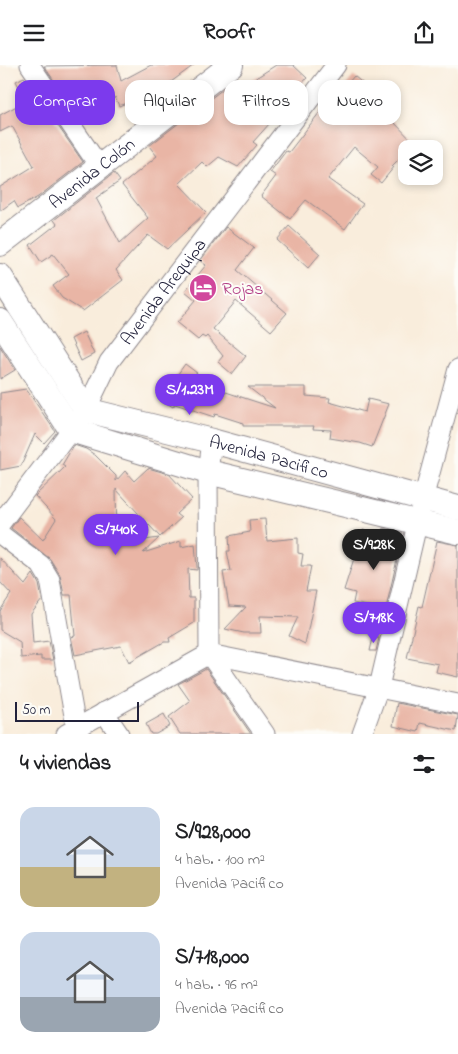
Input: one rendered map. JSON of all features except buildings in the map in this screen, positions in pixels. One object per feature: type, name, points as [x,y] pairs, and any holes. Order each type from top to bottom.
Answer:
[{"type":"main road","name":"Avenida Colón","points":[[0,243],[231,65]]},
{"type":"main road","points":[[0,276],[86,410]]},
{"type":"main road","points":[[0,321],[72,430]]},
{"type":"main road","name":"Avenida Pacifico","points":[[86,410],[212,441],[458,507]]},
{"type":"main road","name":"Avenida Pacifico","points":[[72,430],[208,472],[458,532]]},
{"type":"street","points":[[30,65],[99,165]]},
{"type":"street","name":"Avenida Arequipa","points":[[0,524],[86,410],[109,362],[336,65]]},
{"type":"street","points":[[366,732],[379,687],[417,522],[458,369]]},
{"type":"street","points":[[212,441],[208,472],[209,654],[265,734]]},
{"type":"street","points":[[0,533],[41,565],[50,580],[71,731],[209,654],[458,704]]},
{"type":"street","points":[[104,712],[119,734]]},
{"type":"place","name":"Rojas","points":[[203,288]]}]
